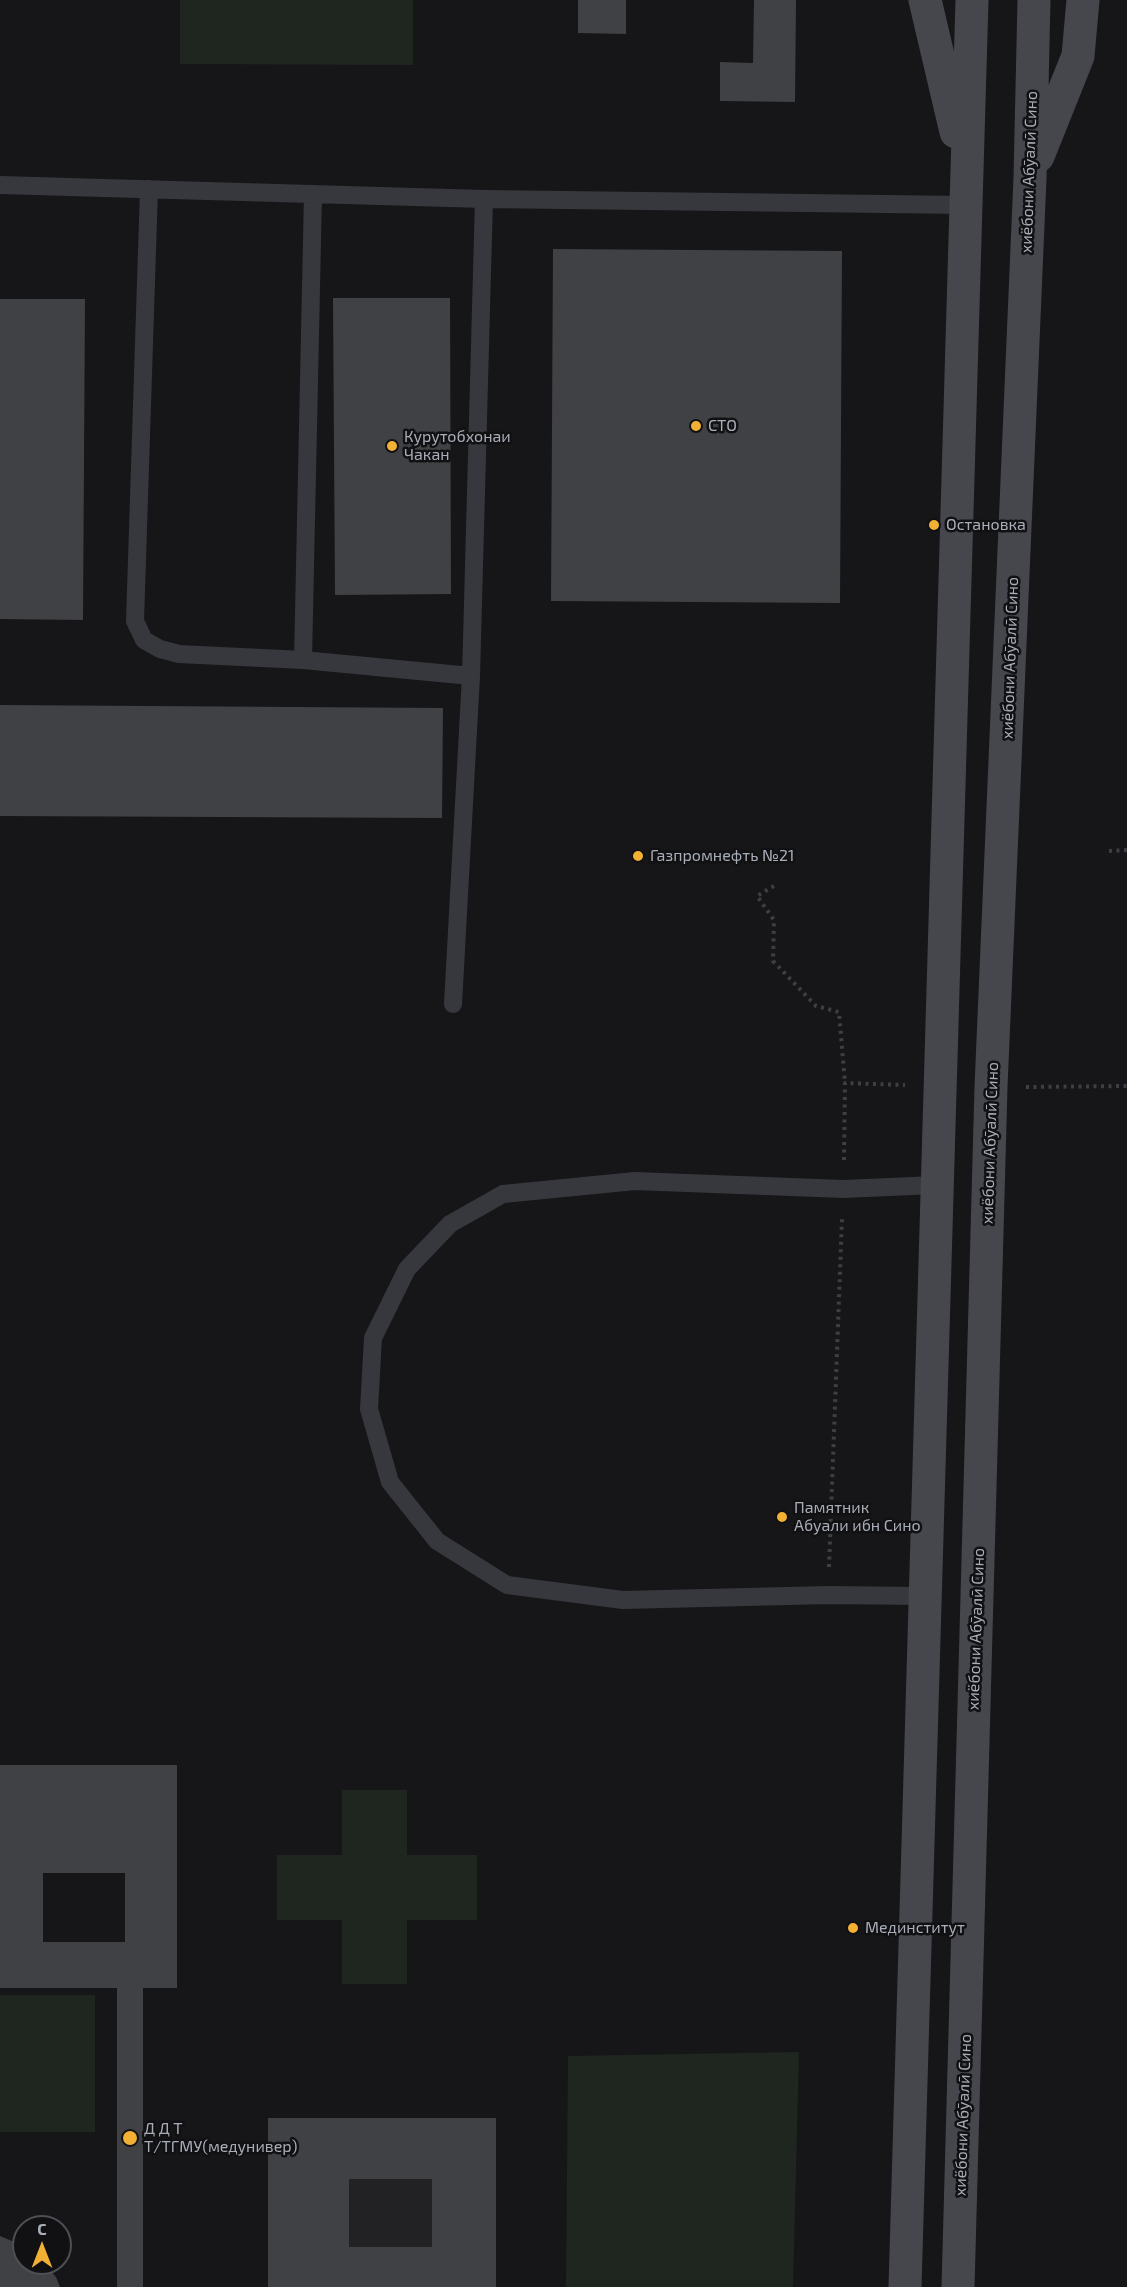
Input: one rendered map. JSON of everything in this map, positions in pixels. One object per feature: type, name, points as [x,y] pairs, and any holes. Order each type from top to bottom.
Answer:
[{"type":"main road","points":[[925,0],[966,172]]},
{"type":"main road","points":[[905,2287],[972,0]]},
{"type":"main road","name":"хиёбони Абӯалӣ Сино","points":[[958,2287],[991,1087],[1030,178],[1034,0]]},
{"type":"main road","points":[[1030,178],[1078,56],[1083,0]]},
{"type":"lane","points":[[0,185],[484,199],[965,205]]},
{"type":"lane","points":[[149,189],[135,621],[144,640],[160,649],[178,654],[303,660],[471,676]]},
{"type":"lane","points":[[303,660],[313,194]]},
{"type":"lane","points":[[453,1004],[471,676],[484,199]]},
{"type":"lane","points":[[924,1596],[828,1595],[623,1600],[507,1585],[436,1541],[390,1482],[369,1409],[373,1338],[407,1269],[450,1224],[503,1194],[635,1181],[843,1189],[936,1185]]},
{"type":"path","points":[[1109,851],[1127,850]]},
{"type":"path","points":[[774,886],[757,896],[774,920],[772,961],[816,1006],[839,1012],[845,1083],[828,1595]]},
{"type":"path","points":[[845,1083],[939,1086]]},
{"type":"path","points":[[991,1087],[1127,1086]]},
{"type":"shaded area","points":[[180,0],[413,0],[413,65],[180,64]]},
{"type":"shaded area","points":[[342,1790],[407,1790],[407,1855],[477,1855],[477,1920],[407,1920],[407,1984],[342,1984],[342,1920],[277,1920],[277,1855],[342,1855]]},
{"type":"shaded area","points":[[0,1995],[95,1995],[95,2132],[0,2132]]},
{"type":"shaded area","points":[[799,2052],[793,2287],[566,2287],[568,2056]]},
{"type":"shaded area","name":"Д Д Т Т/ТГМУ(медунивер)","points":[[268,2118],[496,2118],[496,2287],[268,2287]]},
{"type":"building","points":[[578,0],[626,0],[626,34],[578,33]]},
{"type":"building","points":[[754,0],[796,0],[795,102],[720,101],[720,62],[753,63]]},
{"type":"building","name":"СТО","points":[[553,249],[842,251],[840,603],[551,601]]},
{"type":"building","name":"Курутобхонаи Чакан","points":[[333,298],[450,298],[451,594],[335,595]]},
{"type":"building","points":[[0,299],[85,299],[83,620],[0,619]]},
{"type":"building","points":[[0,705],[443,708],[442,818],[0,816]]},
{"type":"building","name":"Д Д Т Т/ТГМУ(медунивер)","points":[[0,1765],[177,1765],[177,1988],[143,1988],[143,2287],[117,2287],[117,1988],[0,1988]],"holes":[[[43,1873],[125,1873],[125,1942],[43,1942]]]},
{"type":"building","name":"Д Д Т Т/ТГМУ(медунивер)","points":[[268,2118],[496,2118],[496,2287],[268,2287]],"holes":[[[349,2179],[432,2179],[432,2247],[349,2247]]]},
{"type":"building","points":[[0,2236],[12,2241],[12,2275],[54,2275],[60,2287],[0,2287]]},
{"type":"place","name":"СТО","points":[[696,426]]},
{"type":"place","name":"Курутобхонаи Чакан","points":[[392,446]]},
{"type":"place","name":"Остановка","points":[[934,525]]},
{"type":"place","name":"Газпромнефть №21","points":[[638,856]]},
{"type":"place","name":"Памятник Абуали ибн Сино","points":[[782,1517]]},
{"type":"place","name":"Мединститут","points":[[853,1928]]},
{"type":"place","name":"Д Д Т Т/ТГМУ(медунивер)","points":[[130,2138]]}]
